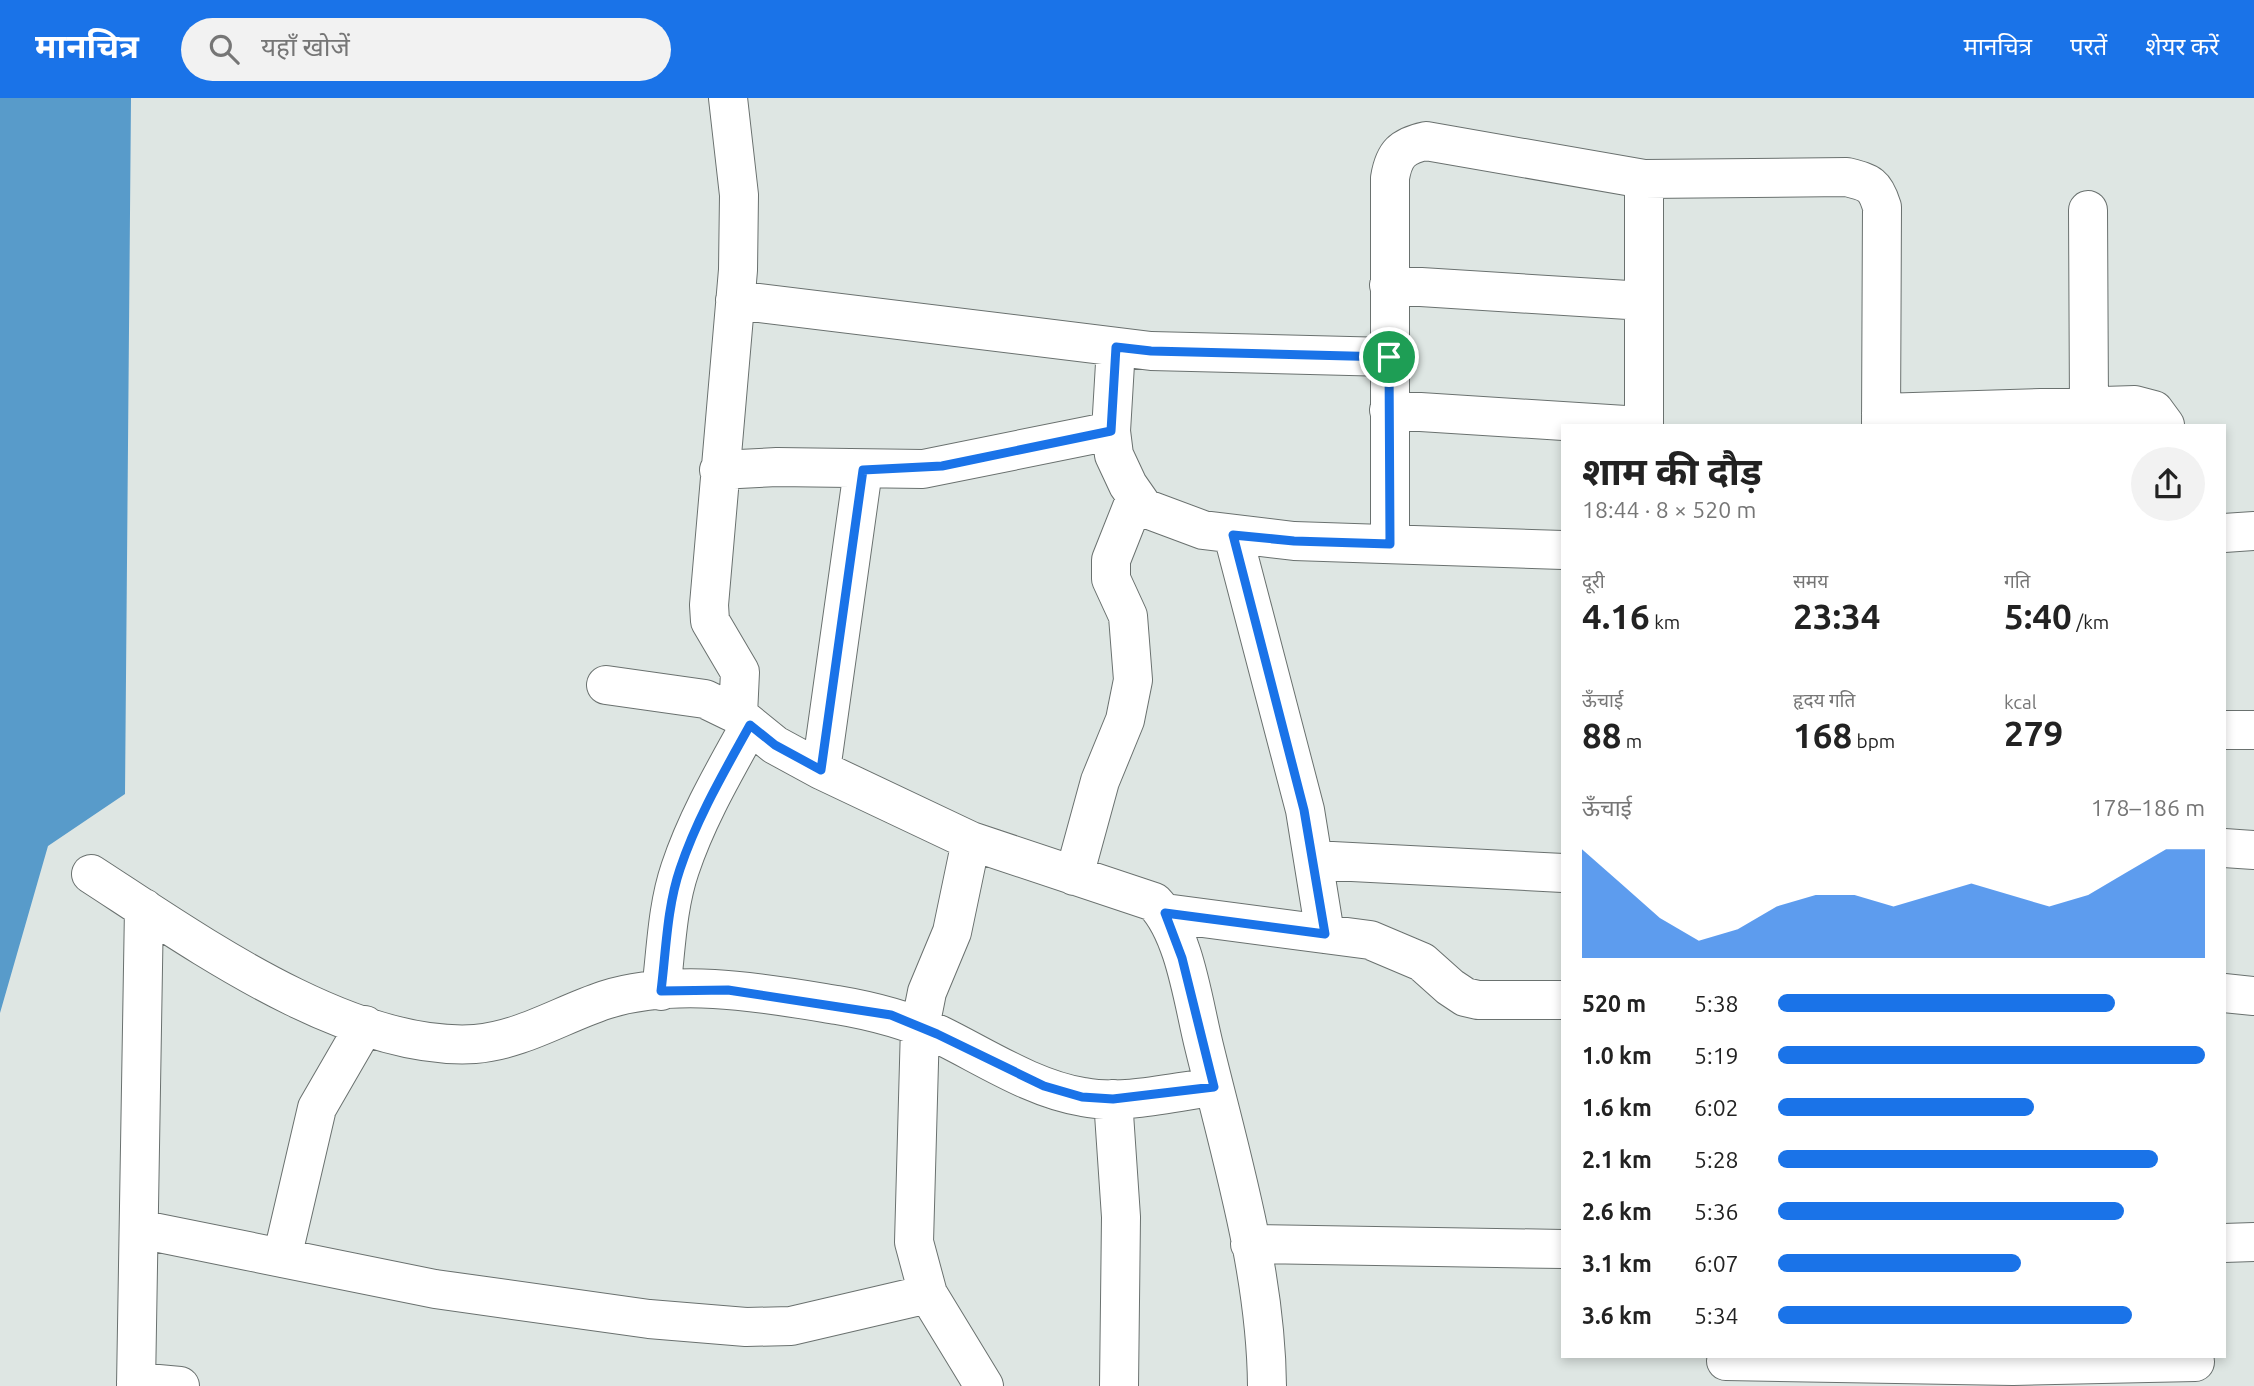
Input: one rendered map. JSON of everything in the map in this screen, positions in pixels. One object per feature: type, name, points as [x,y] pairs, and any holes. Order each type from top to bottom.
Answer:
[{"type":"street","points":[[661,991],[669,919],[679,871],[744,720],[740,672],[714,629],[709,605],[735,300],[739,195],[728,98]]},
{"type":"street","points":[[1390,544],[1390,178],[1394,158],[1407,145],[1426,141],[1644,179],[1847,177],[1864,181],[1877,190],[1882,208],[1881,419],[2135,405],[2154,410],[2164,424]]},
{"type":"street","points":[[1644,179],[1644,424]]},
{"type":"street","points":[[2088,210],[2089,407]]},
{"type":"street","points":[[1389,285],[1644,301]]},
{"type":"street","points":[[735,300],[1151,351],[1389,357]]},
{"type":"street","points":[[1116,347],[1111,431],[1114,455],[1144,508],[1203,530],[1233,535],[1294,541],[1561,550]]},
{"type":"street","points":[[1389,410],[1609,424]]},
{"type":"street","points":[[719,470],[777,467],[863,470],[942,466],[1111,431]]},
{"type":"street","points":[[821,770],[863,470]]},
{"type":"street","points":[[1074,876],[1100,781],[1125,720],[1133,680],[1128,616],[1111,579],[1111,560],[1136,496]]},
{"type":"street","points":[[2226,533],[2254,531]]},
{"type":"street","points":[[1233,535],[1304,810],[1325,934]]},
{"type":"street","points":[[606,685],[705,699],[744,720],[775,745],[821,770],[971,841],[1154,902],[1165,913],[1182,958],[1242,1198],[1267,1356],[1267,1386]]},
{"type":"street","points":[[2226,730],[2254,730]]},
{"type":"street","points":[[971,841],[952,932],[927,992],[920,1027],[914,1242],[928,1294],[984,1386]]},
{"type":"street","points":[[2226,848],[2254,850]]},
{"type":"street","points":[[1312,860],[1561,873]]},
{"type":"street","points":[[91,874],[275,987],[331,1014],[365,1026],[429,1041],[472,1044],[500,1041],[528,1033],[607,999],[661,991],[728,990],[891,1015],[1044,1086],[1082,1097],[1113,1099],[1214,1087]]},
{"type":"street","points":[[144,908],[136,1384],[180,1386]]},
{"type":"street","points":[[1165,913],[1370,940],[1422,962],[1465,997],[1478,1000],[1561,1000]]},
{"type":"street","points":[[2226,993],[2254,996]]},
{"type":"street","points":[[282,1258],[317,1108],[365,1026]]},
{"type":"street","points":[[1113,1099],[1121,1217],[1119,1386]]},
{"type":"street","points":[[139,1229],[435,1289],[649,1319],[746,1327],[791,1326],[928,1294]]},
{"type":"street","points":[[2226,1242],[2254,1242]]},
{"type":"street","points":[[1250,1244],[1561,1249]]},
{"type":"street","points":[[1726,1368],[2013,1361],[2196,1368]]},
{"type":"water","points":[[0,98],[131,98],[125,794],[48,846],[0,1013]]},
{"type":"route","points":[[1116,347],[1151,351],[1389,357],[1390,544],[1294,541],[1233,535],[1304,810],[1325,934],[1165,913],[1182,958],[1214,1087],[1113,1099],[1082,1097],[1044,1086],[937,1034],[891,1015],[728,990],[661,991],[669,919],[679,871],[704,809],[750,725],[775,745],[821,770],[863,470],[923,469],[1111,431],[1116,347]]}]
